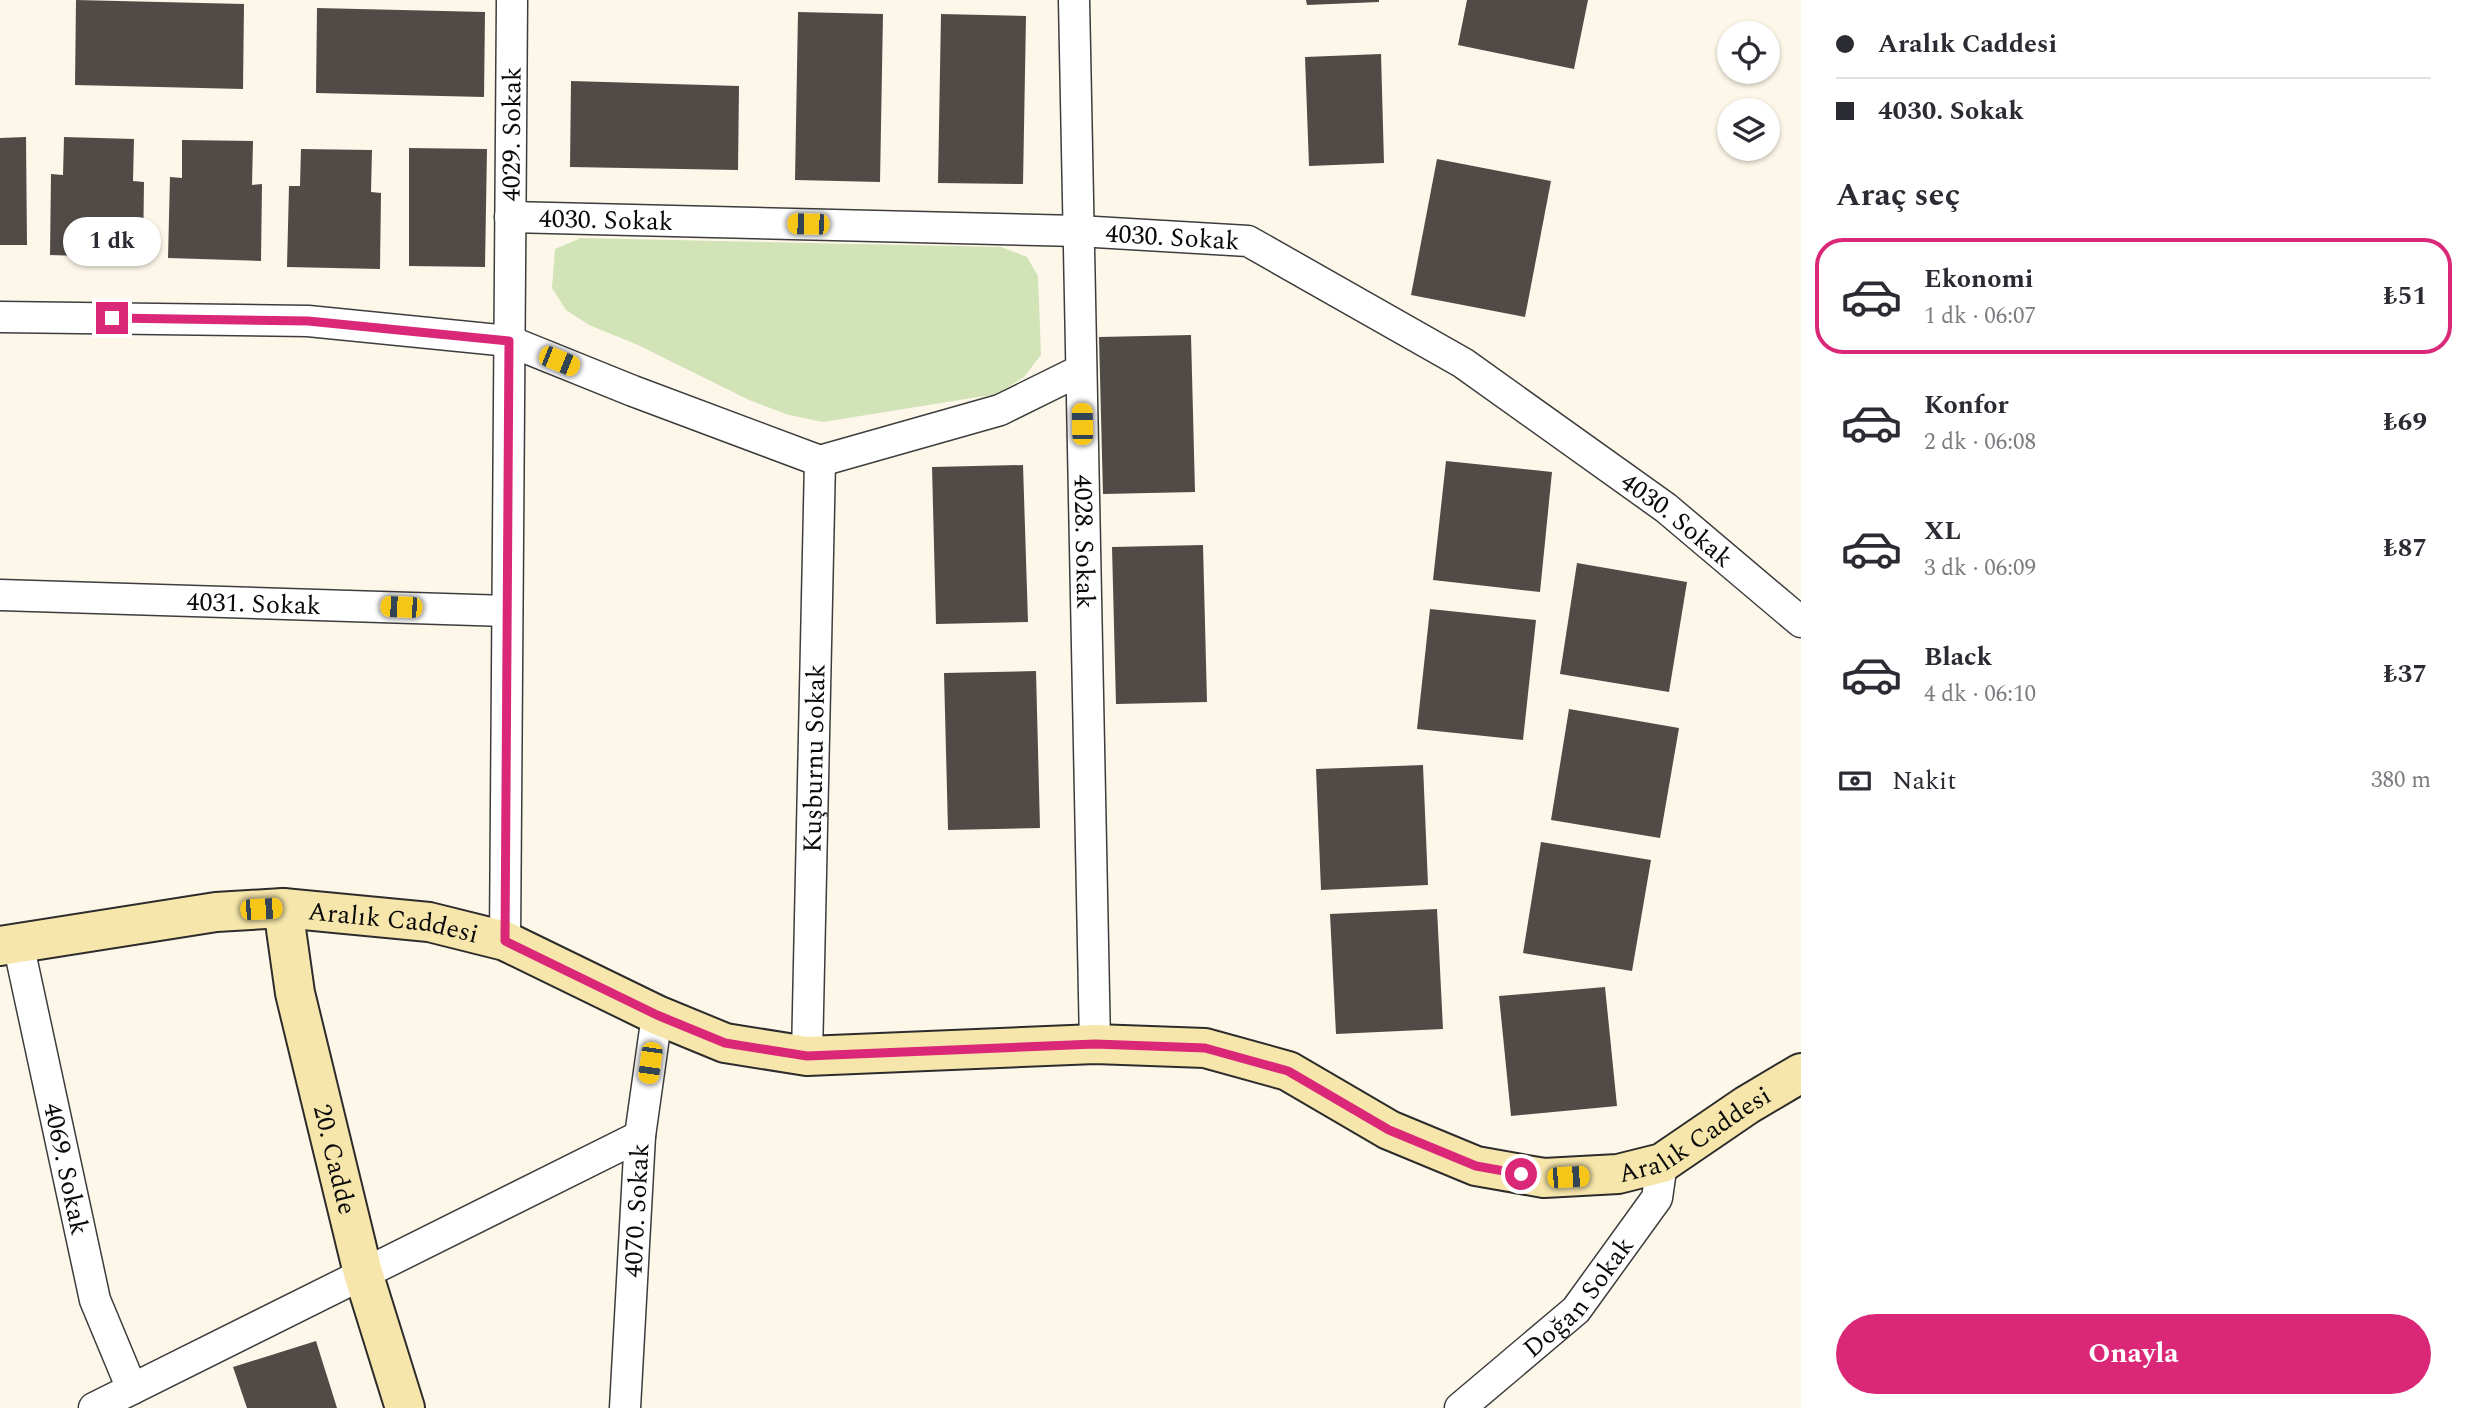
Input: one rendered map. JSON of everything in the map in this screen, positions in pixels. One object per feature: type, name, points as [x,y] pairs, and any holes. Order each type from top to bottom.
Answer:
[{"type":"street","name":"4029. Sokak","points":[[505,941],[512,0]]},
{"type":"street","name":"4028. Sokak","points":[[1074,0],[1095,1044]]},
{"type":"street","name":"4030. Sokak","points":[[510,217],[1078,231],[1248,241],[1463,363],[1666,508],[1801,622]]},
{"type":"street","points":[[0,317],[308,321],[509,341],[820,461],[1000,410],[1081,370]]},
{"type":"street","name":"Kuşburnu Sokak","points":[[807,1056],[820,461]]},
{"type":"street","name":"4031. Sokak","points":[[0,595],[508,611]]},
{"type":"street","name":"Aralık Caddesi","points":[[9,944],[216,912],[283,908],[429,922],[505,941],[657,1015],[725,1043],[807,1056],[1095,1044],[1205,1048],[1288,1071],[1389,1130],[1476,1166],[1544,1178],[1618,1174],[1662,1163],[1747,1105],[1801,1073]]},
{"type":"street","name":"20. Cadde","points":[[283,908],[295,993],[363,1273],[405,1408]]},
{"type":"street","name":"4069. Sokak","points":[[9,944],[95,1300],[132,1389]]},
{"type":"street","name":"4070. Sokak","points":[[625,1408],[640,1136],[657,1015]]},
{"type":"street","points":[[93,1408],[640,1136]]},
{"type":"street","name":"Doğan Sokak","points":[[1460,1408],[1576,1310],[1657,1198],[1662,1163]]},
{"type":"green space","points":[[581,238],[1001,247],[1027,257],[1038,276],[1041,355],[1024,377],[997,394],[823,422],[789,415],[749,400],[638,345],[589,325],[566,310],[552,288],[555,249]]},
{"type":"building","points":[[76,0],[244,4],[243,89],[75,85]]},
{"type":"building","points":[[1306,0],[1379,0],[1379,2],[1307,5]]},
{"type":"building","points":[[1467,0],[1588,0],[1574,69],[1458,45]]},
{"type":"building","points":[[317,8],[485,12],[484,97],[316,93]]},
{"type":"building","points":[[798,12],[883,14],[880,182],[795,180]]},
{"type":"building","points":[[941,14],[1026,16],[1023,184],[938,183]]},
{"type":"building","points":[[1381,54],[1384,163],[1309,166],[1305,57]]},
{"type":"building","points":[[571,81],[739,86],[738,170],[570,167]]},
{"type":"building","points":[[26,137],[27,245],[0,245],[0,138]]},
{"type":"building","points":[[64,137],[134,139],[133,181],[144,182],[143,258],[50,255],[51,174],[63,175]]},
{"type":"building","points":[[182,140],[253,141],[252,185],[262,184],[261,261],[168,258],[170,177],[182,178]]},
{"type":"building","points":[[409,148],[487,149],[485,267],[409,266]]},
{"type":"building","points":[[301,149],[372,150],[371,192],[381,193],[380,269],[287,267],[289,186],[300,186]]},
{"type":"building","points":[[1437,159],[1551,181],[1525,317],[1411,295]]},
{"type":"building","points":[[1191,335],[1195,492],[1103,494],[1099,337]]},
{"type":"building","points":[[1446,461],[1552,472],[1540,592],[1433,580]]},
{"type":"building","points":[[1023,465],[1028,622],[936,624],[932,467]]},
{"type":"building","points":[[1203,545],[1207,702],[1116,704],[1112,547]]},
{"type":"building","points":[[1577,563],[1687,582],[1669,692],[1560,674]]},
{"type":"building","points":[[1430,609],[1536,620],[1523,740],[1417,729]]},
{"type":"building","points":[[1036,671],[1040,828],[948,830],[944,673]]},
{"type":"building","points":[[1569,709],[1679,728],[1660,838],[1551,820]]},
{"type":"building","points":[[1423,765],[1428,885],[1321,890],[1316,769]]},
{"type":"building","points":[[1541,842],[1651,860],[1632,971],[1523,953]]},
{"type":"building","points":[[1437,909],[1443,1029],[1336,1034],[1330,914]]},
{"type":"building","points":[[1605,987],[1617,1106],[1511,1116],[1499,996]]},
{"type":"building","points":[[316,1341],[337,1408],[247,1408],[233,1367]]},
{"type":"route","points":[[112,318],[308,321],[509,341],[505,941],[657,1015],[725,1043],[807,1056],[1095,1044],[1205,1048],[1288,1071],[1389,1130],[1476,1166],[1521,1174]]}]
